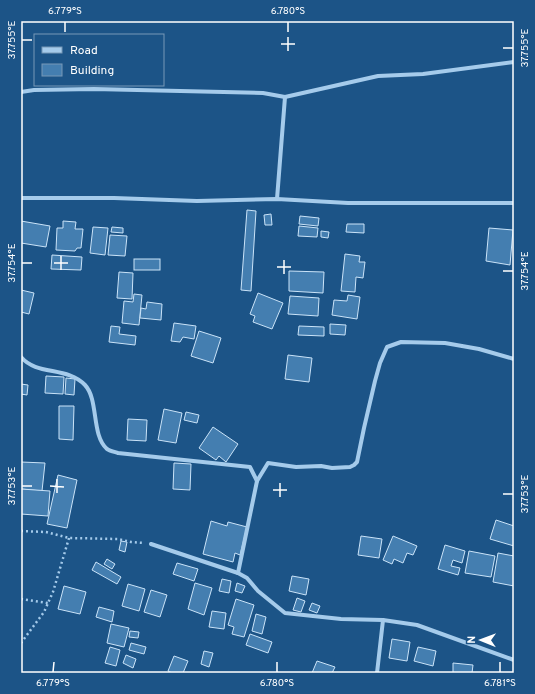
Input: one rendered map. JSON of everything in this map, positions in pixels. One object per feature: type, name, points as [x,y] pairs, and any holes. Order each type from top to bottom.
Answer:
[{"type":"street","points":[[21,92],[34,90],[94,89],[263,93],[285,97],[378,76],[423,74],[514,62]]},
{"type":"street","points":[[277,199],[285,97]]},
{"type":"street","points":[[21,198],[114,198],[196,201],[277,199],[348,203],[514,202]]},
{"type":"street","points":[[238,573],[257,481],[268,463],[296,467],[321,466],[332,468],[354,465],[359,456],[364,428],[380,363],[387,347],[401,342],[444,343],[479,349],[514,359]]},
{"type":"street","points":[[21,357],[26,363],[38,368],[65,372],[85,385],[90,393],[101,442],[108,450],[118,453],[250,468],[257,481]]},
{"type":"street","points":[[151,544],[238,573],[247,578],[258,591],[285,613],[342,619],[383,620],[417,625],[514,660]]},
{"type":"street","points":[[377,673],[383,620]]},
{"type":"path","points":[[21,531],[46,532],[70,538],[118,539],[151,544]]},
{"type":"path","points":[[21,643],[44,612],[53,592],[70,538]]},
{"type":"path","points":[[21,599],[48,603]]},
{"type":"building","points":[[247,210],[256,211],[251,291],[241,290]]},
{"type":"building","points":[[271,214],[272,225],[265,225],[264,215]]},
{"type":"building","points":[[300,216],[319,218],[318,226],[299,224]]},
{"type":"building","points":[[21,221],[50,226],[46,247],[21,243]]},
{"type":"building","points":[[63,221],[76,222],[75,229],[83,229],[81,248],[77,248],[75,251],[56,250],[57,228],[63,228]]},
{"type":"building","points":[[347,224],[364,224],[364,233],[346,232]]},
{"type":"building","points":[[299,226],[318,228],[317,237],[298,236]]},
{"type":"building","points":[[93,227],[108,228],[105,255],[90,253]]},
{"type":"building","points":[[112,227],[123,228],[123,233],[111,232]]},
{"type":"building","points":[[489,228],[513,230],[510,265],[486,261]]},
{"type":"building","points":[[321,231],[329,232],[328,238],[321,237]]},
{"type":"building","points":[[110,235],[127,236],[125,256],[108,255]]},
{"type":"building","points":[[345,254],[360,256],[359,262],[365,262],[363,278],[356,277],[355,292],[341,291]]},
{"type":"building","points":[[52,255],[82,257],[81,270],[51,269]]},
{"type":"building","points":[[134,259],[160,259],[160,270],[134,270]]},
{"type":"building","points":[[289,271],[324,272],[323,293],[289,291]]},
{"type":"building","points":[[119,272],[133,273],[132,299],[117,298]]},
{"type":"building","points":[[21,290],[34,293],[29,314],[21,312]]},
{"type":"building","points":[[258,293],[283,303],[272,329],[253,322],[255,316],[250,314]]},
{"type":"building","points":[[134,294],[142,295],[139,325],[122,323],[124,301],[133,302]]},
{"type":"building","points":[[348,295],[360,297],[357,319],[332,315],[334,300],[347,301]]},
{"type":"building","points":[[290,296],[319,298],[318,316],[288,314]]},
{"type":"building","points":[[147,302],[162,304],[161,320],[140,318],[141,308],[146,309]]},
{"type":"building","points":[[174,323],[196,326],[194,339],[183,337],[180,342],[171,341]]},
{"type":"building","points":[[330,324],[346,325],[345,335],[330,334]]},
{"type":"building","points":[[111,326],[120,327],[119,334],[136,336],[135,345],[109,342]]},
{"type":"building","points":[[299,326],[324,327],[324,336],[298,335]]},
{"type":"building","points":[[199,331],[221,338],[213,363],[191,356]]},
{"type":"building","points":[[288,355],[312,358],[309,382],[285,379]]},
{"type":"building","points":[[46,376],[64,377],[63,394],[45,393]]},
{"type":"building","points":[[66,378],[75,379],[74,395],[65,394]]},
{"type":"building","points":[[21,384],[28,385],[27,395],[21,394]]},
{"type":"building","points":[[59,406],[74,406],[73,440],[59,439]]},
{"type":"building","points":[[164,409],[182,413],[176,443],[158,440]]},
{"type":"building","points":[[186,412],[199,415],[197,423],[184,420]]},
{"type":"building","points":[[128,419],[147,420],[146,441],[127,440]]},
{"type":"building","points":[[213,427],[238,444],[226,462],[219,456],[216,460],[199,448]]},
{"type":"building","points":[[21,462],[45,463],[42,491],[21,489]]},
{"type":"building","points":[[174,463],[191,464],[190,490],[173,489]]},
{"type":"building","points":[[58,475],[77,480],[67,528],[47,524]]},
{"type":"building","points":[[21,489],[50,491],[48,516],[21,514]]},
{"type":"building","points":[[496,520],[514,526],[514,546],[490,539]]},
{"type":"building","points":[[211,521],[227,526],[228,522],[247,527],[240,555],[235,553],[233,562],[203,554]]},
{"type":"building","points":[[361,536],[382,539],[379,558],[358,555]]},
{"type":"building","points":[[393,536],[417,546],[413,555],[407,553],[403,563],[394,559],[392,564],[383,560]]},
{"type":"building","points":[[121,541],[127,542],[125,552],[119,550]]},
{"type":"building","points":[[445,545],[465,551],[462,563],[453,560],[451,566],[460,568],[458,575],[438,569]]},
{"type":"building","points":[[469,551],[495,556],[491,577],[465,573]]},
{"type":"building","points":[[498,553],[514,556],[514,586],[493,582]]},
{"type":"building","points":[[107,559],[115,564],[112,569],[104,564]]},
{"type":"building","points":[[96,562],[121,577],[117,584],[92,570]]},
{"type":"building","points":[[177,563],[198,569],[194,581],[173,574]]},
{"type":"building","points":[[292,576],[309,579],[306,595],[289,591]]},
{"type":"building","points":[[222,579],[231,581],[229,593],[219,591]]},
{"type":"building","points":[[195,583],[212,588],[204,615],[188,609]]},
{"type":"building","points":[[237,583],[245,586],[242,593],[235,591]]},
{"type":"building","points":[[128,584],[145,589],[139,611],[122,606]]},
{"type":"building","points":[[64,586],[86,592],[80,614],[58,609]]},
{"type":"building","points":[[151,590],[167,595],[160,617],[144,612]]},
{"type":"building","points":[[297,598],[305,601],[301,612],[293,610]]},
{"type":"building","points":[[236,599],[254,605],[244,637],[232,634],[234,627],[228,625]]},
{"type":"building","points":[[312,603],[320,606],[317,613],[309,610]]},
{"type":"building","points":[[99,607],[114,611],[112,622],[96,617]]},
{"type":"building","points":[[212,611],[226,613],[224,629],[209,627]]},
{"type":"building","points":[[256,614],[266,617],[262,634],[252,631]]},
{"type":"building","points":[[111,624],[129,628],[124,647],[107,643]]},
{"type":"building","points":[[130,631],[139,632],[138,638],[129,637]]},
{"type":"building","points":[[250,634],[272,642],[268,653],[246,645]]},
{"type":"building","points":[[392,639],[410,642],[407,661],[389,658]]},
{"type":"building","points":[[131,643],[146,647],[144,654],[129,650]]},
{"type":"building","points":[[110,647],[120,650],[116,666],[105,663]]},
{"type":"building","points":[[418,647],[436,651],[433,666],[414,661]]},
{"type":"building","points":[[204,651],[213,653],[209,667],[201,664]]},
{"type":"building","points":[[126,655],[136,659],[133,668],[123,663]]},
{"type":"building","points":[[174,656],[188,661],[183,673],[172,673],[168,671]]},
{"type":"building","points":[[317,661],[335,667],[332,673],[312,673]]},
{"type":"building","points":[[453,663],[473,665],[472,673],[453,673]]}]
